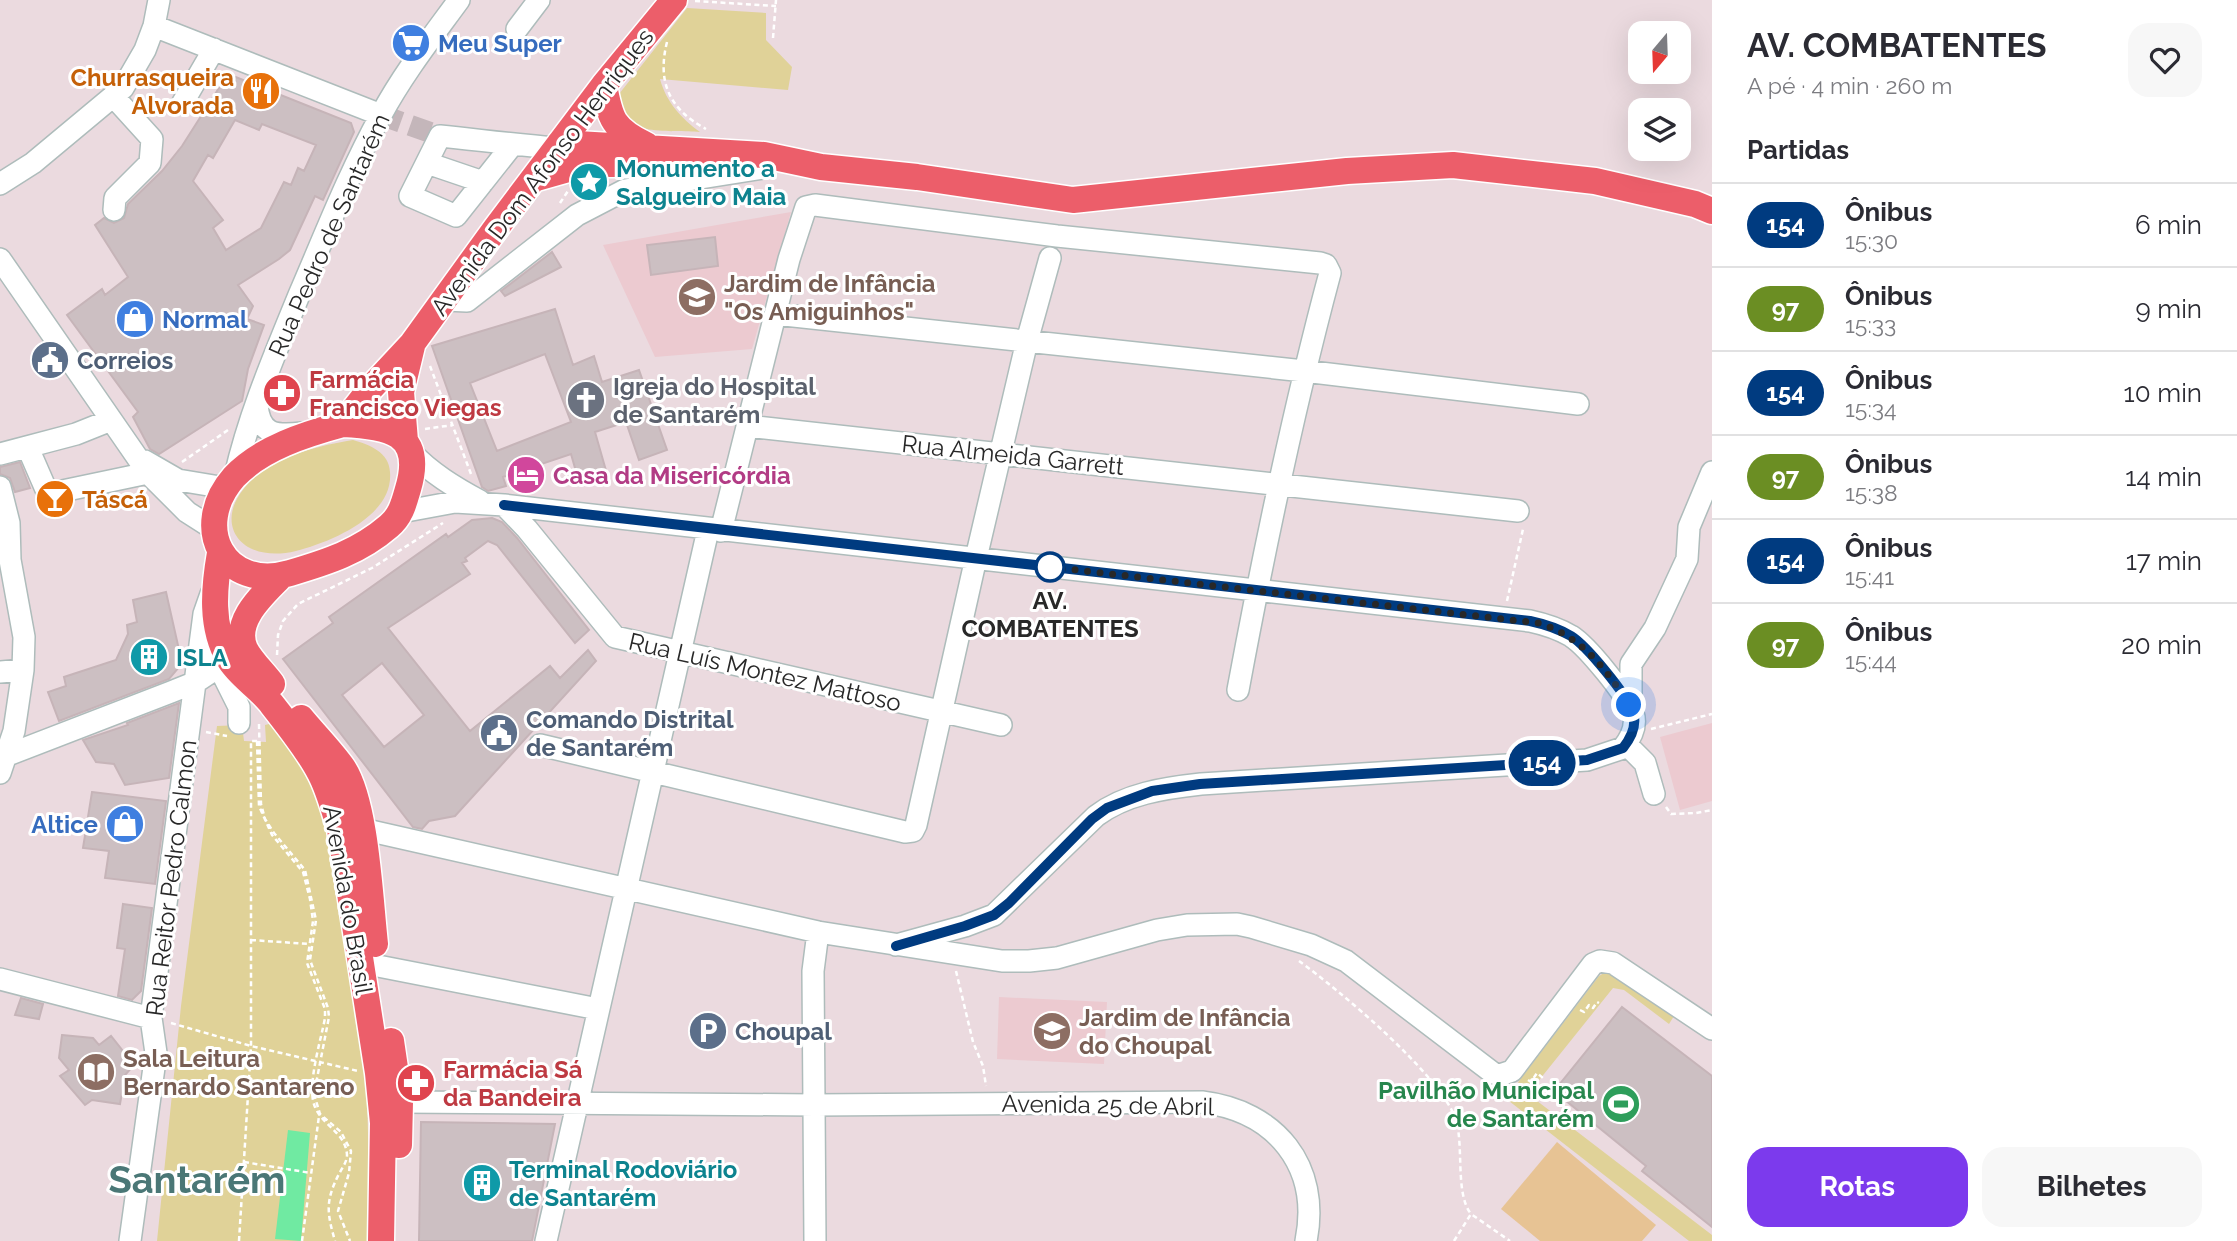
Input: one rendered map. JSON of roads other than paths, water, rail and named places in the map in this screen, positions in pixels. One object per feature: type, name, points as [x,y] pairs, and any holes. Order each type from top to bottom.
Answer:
[{"type":"main road","name":"Avenida Dom Afonso Henriques","points":[[414,441],[401,392],[445,300],[604,85],[682,1]]},
{"type":"main road","points":[[604,85],[608,107],[615,124],[632,138],[651,148]]},
{"type":"main road","points":[[558,145],[764,155],[821,167],[917,177],[1073,200],[1348,171],[1453,165],[1595,181],[1695,204],[1712,211]]},
{"type":"main road","points":[[533,179],[572,167],[602,163],[821,167]]},
{"type":"main road","name":"Avenida Dom Afonso Henriques","points":[[343,424],[371,388],[420,351]]},
{"type":"main road","points":[[343,424],[391,430],[414,441],[411,479],[401,512],[391,525],[354,551],[323,564],[267,577],[238,569],[216,540],[231,482],[264,455],[312,432],[343,424]]},
{"type":"main road","name":"Avenida do Brasil","points":[[216,540],[213,589],[223,644],[223,663],[271,704],[319,771],[340,829],[378,1073],[383,1123],[382,1241]]},
{"type":"main road","name":"Avenida do Brasil","points":[[282,575],[254,605],[247,618],[243,632],[245,648],[344,769],[354,791],[362,830],[378,966],[400,1102],[398,1241]]},
{"type":"street","points":[[0,184],[33,163],[123,88],[145,50],[155,26],[159,0]]},
{"type":"street","name":"Rua Pedro de Santarém","points":[[231,482],[243,440],[284,332],[330,223],[381,114],[413,63],[459,0]]},
{"type":"street","points":[[517,29],[539,0]]},
{"type":"street","points":[[155,26],[381,114]]},
{"type":"street","points":[[182,104],[214,49]]},
{"type":"street","points":[[113,96],[152,139],[150,163],[115,198],[114,210]]},
{"type":"street","points":[[513,144],[456,216],[410,196],[440,136],[513,144],[558,145]]},
{"type":"street","points":[[427,163],[483,182]]},
{"type":"street","points":[[445,300],[467,301],[577,215],[625,190],[763,168]]},
{"type":"street","points":[[546,1241],[679,653],[747,426],[806,207],[815,205],[1057,236],[1320,263],[1329,268],[1331,273],[1304,370],[1238,690]]},
{"type":"street","points":[[540,746],[905,832],[913,831],[1027,341],[1050,258]]},
{"type":"street","points":[[1,262],[148,473],[216,540]]},
{"type":"street","points":[[775,314],[1304,370],[1578,404]]},
{"type":"street","points":[[257,405],[259,422],[272,432],[285,435],[312,432]]},
{"type":"street","points":[[0,454],[76,434],[111,420]]},
{"type":"street","name":"Rua Almeida Garrett","points":[[747,426],[1518,511]]},
{"type":"street","points":[[414,441],[423,464],[452,486],[494,504]]},
{"type":"street","points":[[28,448],[48,494],[148,473]]},
{"type":"street","points":[[135,453],[178,480],[231,482]]},
{"type":"street","points":[[896,946],[994,915],[1100,813],[1152,791],[1200,784],[1587,760],[1627,742],[1634,723],[1631,708],[1631,664],[1655,628],[1687,559],[1689,527],[1712,472]]},
{"type":"street","points":[[0,486],[9,523],[8,592],[24,637],[23,670],[14,731],[2,762]]},
{"type":"street","points":[[401,512],[454,502],[494,504],[1538,623],[1571,636],[1611,678],[1631,708]]},
{"type":"street","name":"Rua Luís Montez Mattoso","points":[[494,504],[527,529],[615,637],[1002,725]]},
{"type":"street","name":"Rua Reitor Pedro Calmon","points":[[130,1241],[156,1053],[151,1018],[206,602],[213,589]]},
{"type":"street","points":[[203,628],[223,663],[239,707],[233,730]]},
{"type":"street","points":[[2,762],[196,681],[223,663]]},
{"type":"street","points":[[0,672],[23,670]]},
{"type":"street","points":[[1627,742],[1645,763],[1654,794]]},
{"type":"street","points":[[362,830],[818,932],[1002,961],[1029,961],[1079,954],[1157,930],[1187,925],[1251,926],[1311,945],[1346,961],[1493,1073],[1508,1078],[1593,964],[1600,961],[1613,964],[1712,1029]]},
{"type":"street","points":[[815,1241],[813,971],[818,932]]},
{"type":"street","points":[[378,966],[598,1009]]},
{"type":"street","points":[[0,979],[151,1018]]},
{"type":"street","name":"Avenida 25 de Abril","points":[[400,1102],[815,1105],[1202,1102],[1236,1109],[1283,1140],[1298,1162],[1308,1200],[1306,1241]]},
{"type":"tunnel","points":[[381,115],[440,136]]},
{"type":"place","name":"Meu Super","points":[[411,43]]},
{"type":"place","name":"Churrasqueira Alvorada","points":[[261,91]]},
{"type":"place","name":"Monumento a Salgueiro Maia","points":[[589,182]]},
{"type":"place","name":"Jardim de Infância \"Os Amiguinhos\"","points":[[697,297]]},
{"type":"place","name":"Normal","points":[[135,319]]},
{"type":"place","name":"Correios","points":[[50,360]]},
{"type":"place","name":"Farmácia Francisco Viegas","points":[[282,393]]},
{"type":"place","name":"Igreja do Hospital de Santarém","points":[[586,400]]},
{"type":"place","name":"Casa da Misericórdia","points":[[526,475]]},
{"type":"place","name":"Táscá","points":[[55,499]]},
{"type":"place","name":"AV. COMBATENTES","points":[[1050,567]]},
{"type":"place","name":"ISLA","points":[[149,657]]},
{"type":"place","name":"Comando Distrital de Santarém","points":[[499,733]]},
{"type":"place","name":"Altice","points":[[125,824]]},
{"type":"place","name":"Choupal","points":[[708,1031]]},
{"type":"place","name":"Jardim de Infância do Choupal","points":[[1052,1031]]},
{"type":"place","name":"Sala Leitura Bernardo Santareno","points":[[96,1072]]},
{"type":"place","name":"Farmácia Sá da Bandeira","points":[[416,1083]]},
{"type":"place","name":"Pavilhão Municipal de Santarém","points":[[1621,1104]]},
{"type":"place","name":"Terminal Rodoviário de Santarém","points":[[482,1183]]},
{"type":"district","name":"Santarém","points":[[197,1179]]}]
